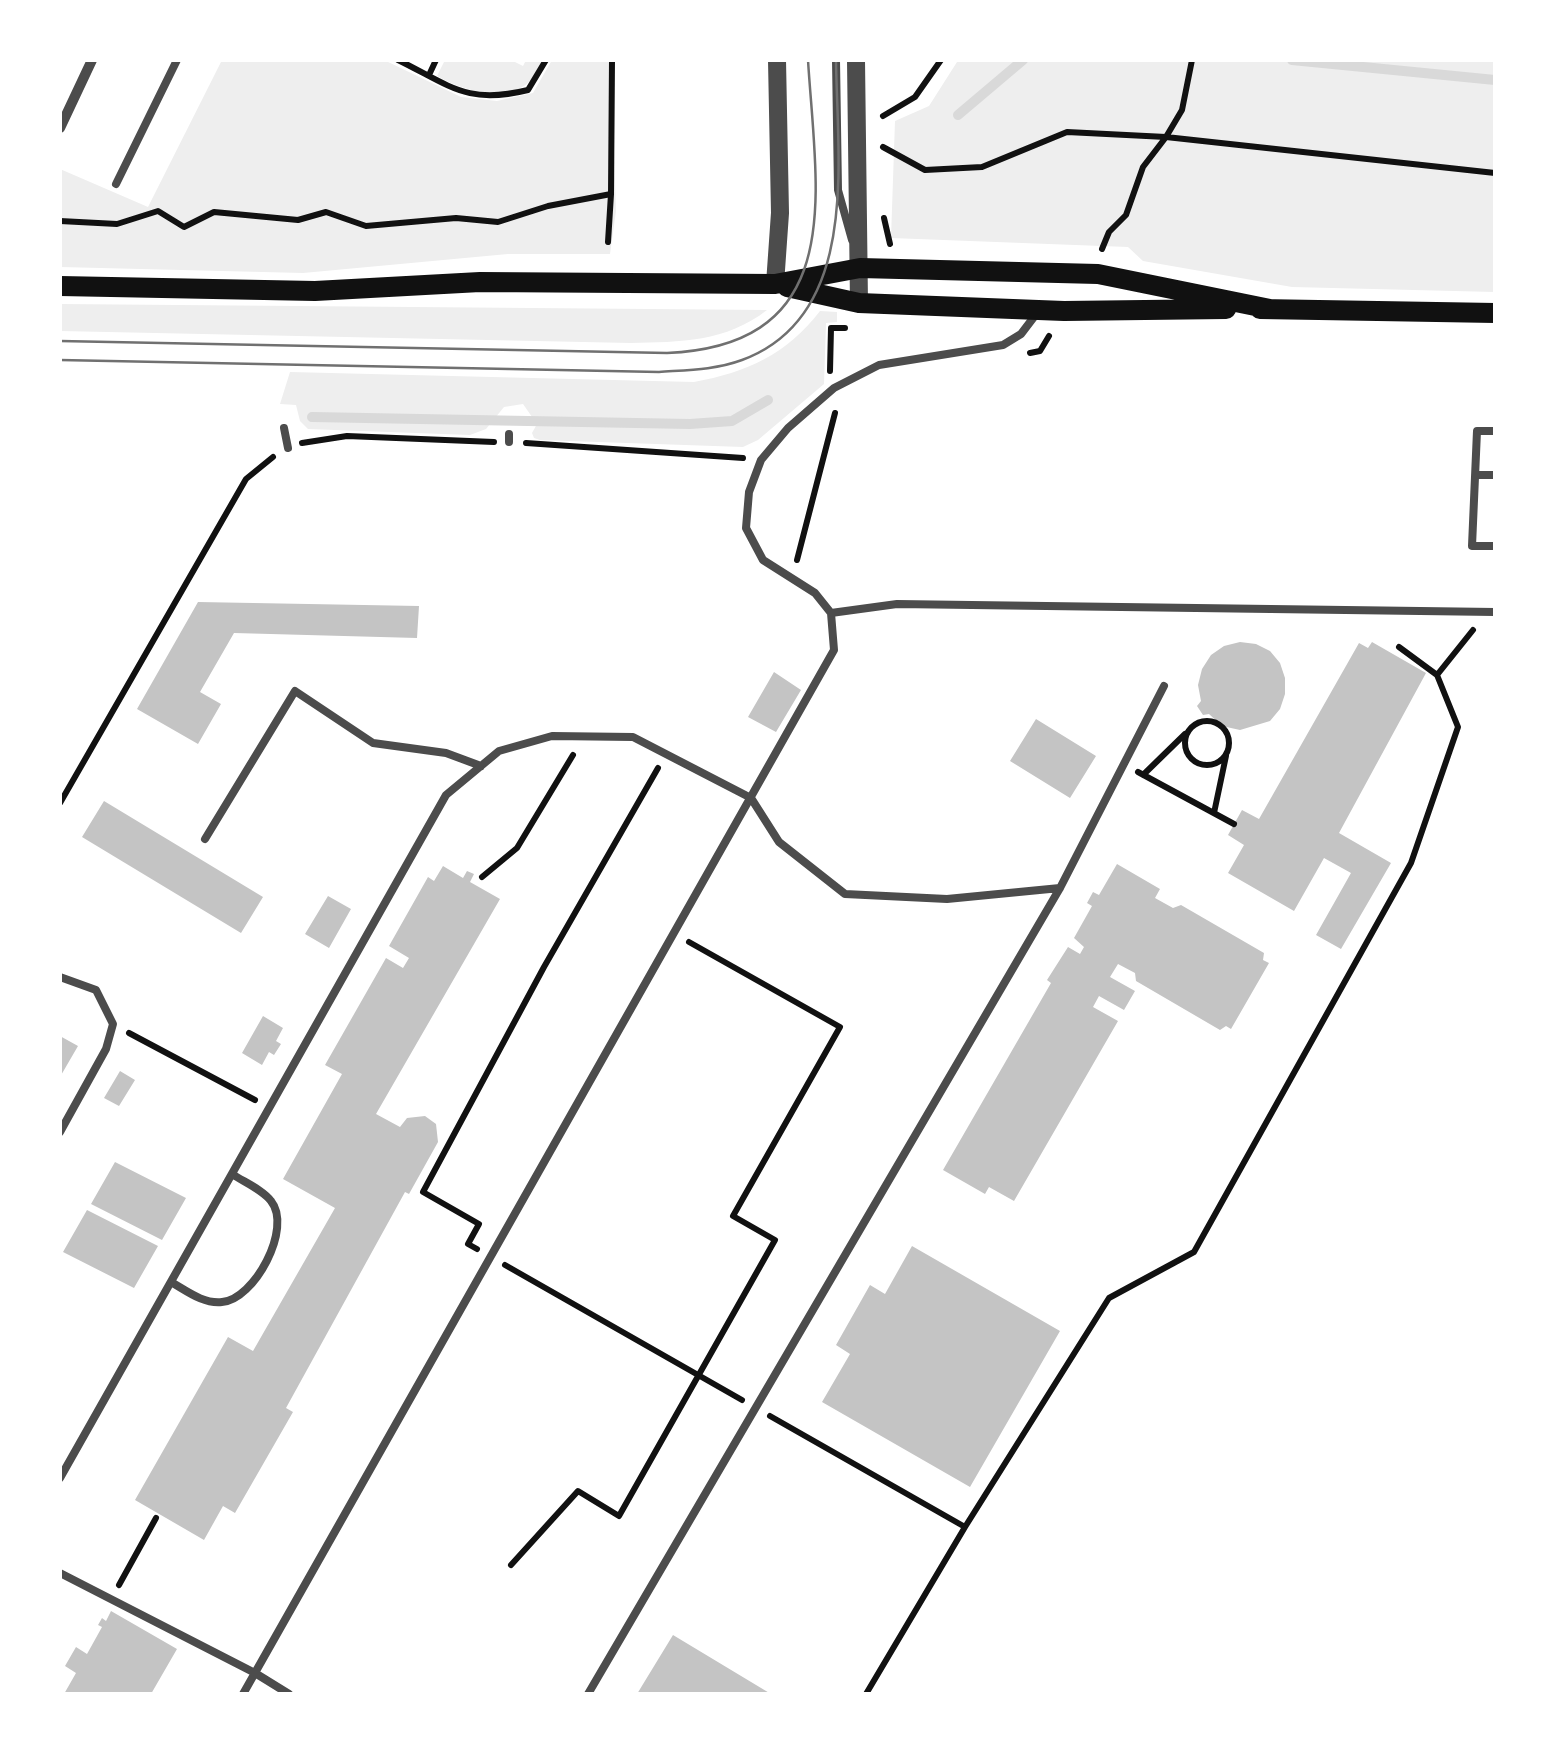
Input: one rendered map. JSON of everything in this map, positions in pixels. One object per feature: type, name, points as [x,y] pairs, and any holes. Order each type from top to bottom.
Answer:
[{"type":"main road","points":[[60,286],[315,291],[480,282],[775,284],[860,268],[1098,274],[1270,308]]},
{"type":"main road","points":[[775,284],[859,303],[1495,314]]},
{"type":"street","points":[[60,128],[92,60]]},
{"type":"street","points":[[775,284],[780,212],[777,60]]},
{"type":"street","points":[[856,60],[859,303]]},
{"type":"lane","points":[[116,184],[177,60]]},
{"type":"lane","points":[[836,60],[838,190],[860,268]]},
{"type":"lane","points":[[243,1694],[834,650],[830,613],[815,593],[763,560],[746,528],[748,492],[761,460],[788,428],[834,388],[879,364],[1004,345],[1021,334],[1040,309]]},
{"type":"lane","points":[[284,428],[288,448]]},
{"type":"lane","points":[[1495,431],[1476,431],[1472,546],[1495,546]]},
{"type":"lane","points":[[1476,475],[1495,475]]},
{"type":"lane","points":[[830,613],[896,604],[1495,612]]},
{"type":"lane","points":[[588,1694],[1060,888],[1164,686]]},
{"type":"lane","points":[[205,839],[294,692],[373,743],[446,753],[480,766]]},
{"type":"lane","points":[[60,1478],[446,795],[498,751],[552,736],[633,737],[751,798],[779,842],[845,894],[947,899],[1060,888]]},
{"type":"lane","points":[[60,977],[96,990],[114,1024],[106,1049],[60,1132]]},
{"type":"lane","points":[[171,1282],[204,1300],[225,1303],[244,1292],[274,1247],[279,1229],[270,1198],[232,1174]]},
{"type":"lane","points":[[60,1573],[289,1694]]},
{"type":"path","points":[[398,60],[462,93],[497,98],[528,90],[546,60]]},
{"type":"path","points":[[429,75],[436,60]]},
{"type":"path","points":[[608,242],[612,60]]},
{"type":"path","points":[[884,164],[883,113],[915,97],[941,60]]},
{"type":"path","points":[[1099,255],[1109,232],[1126,215],[1142,167],[1182,110],[1192,60]]},
{"type":"path","points":[[884,148],[926,170],[982,167],[1067,132],[1166,137],[1495,173]]},
{"type":"path","points":[[60,220],[117,224],[158,212],[184,227],[214,212],[298,220],[326,212],[366,226],[456,218],[498,222],[548,206],[612,194]]},
{"type":"path","points":[[884,212],[888,244],[904,252]]},
{"type":"path","points":[[792,579],[836,408],[830,378],[831,328]]},
{"type":"path","points":[[60,803],[246,479],[288,448],[347,436],[509,438],[761,460]]},
{"type":"path","points":[[1438,676],[1477,625],[1478,612]]},
{"type":"path","points":[[866,1694],[965,1527],[1110,1298],[1194,1252],[1410,864],[1458,727],[1438,676],[1399,648]]},
{"type":"path","points":[[1142,774],[1191,727],[1204,721],[1218,724],[1228,735],[1228,749],[1214,814]]},
{"type":"path","points":[[1191,727],[1185,747],[1198,764],[1213,764],[1228,749]]},
{"type":"path","points":[[482,877],[517,848],[584,736]]},
{"type":"path","points":[[665,754],[544,966],[423,1192],[479,1224],[468,1244],[965,1527]]},
{"type":"path","points":[[1124,764],[1234,824]]},
{"type":"path","points":[[511,1566],[578,1491],[619,1516],[775,1240],[733,1216],[840,1027],[674,934]]},
{"type":"path","points":[[114,1024],[270,1108]]},
{"type":"path","points":[[111,1599],[156,1518]]},
{"type":"shaded area","points":[[222,60],[384,60],[461,97],[497,101],[533,93],[552,60],[611,60],[616,211],[610,254],[508,254],[303,273],[60,267],[60,169],[148,207]]},
{"type":"shaded area","points":[[445,60],[511,60],[523,66],[526,60],[544,60],[530,81],[497,94],[471,90],[437,76]]},
{"type":"shaded area","points":[[961,60],[1495,60],[1495,292],[1292,287],[1143,261],[1128,247],[891,238],[895,121],[929,106]]},
{"type":"shaded area","points":[[60,304],[767,310],[719,334],[685,341],[631,343],[60,331]]},
{"type":"shaded area","points":[[820,311],[837,312],[837,322],[826,323],[824,384],[758,440],[743,447],[540,440],[534,438],[532,433],[537,424],[523,404],[504,407],[486,429],[470,435],[308,429],[300,421],[296,405],[280,404],[290,372],[694,382],[764,359],[793,339]]},
{"type":"building","points":[[198,602],[419,606],[417,638],[234,633],[200,692],[221,704],[198,744],[137,709]]},
{"type":"building","points":[[1240,642],[1270,651],[1280,663],[1285,694],[1270,721],[1240,730],[1222,726],[1209,714],[1203,715],[1197,706],[1201,701],[1198,685],[1202,669],[1211,655]]},
{"type":"building","points":[[1372,642],[1426,673],[1339,833],[1391,863],[1341,949],[1316,935],[1351,873],[1324,858],[1294,911],[1228,873],[1244,845],[1228,835],[1242,810],[1259,819],[1359,643],[1368,648]]},
{"type":"building","points":[[774,672],[801,690],[776,732],[748,717]]},
{"type":"building","points":[[1036,719],[1096,756],[1070,798],[1010,761]]},
{"type":"building","points":[[104,801],[263,897],[241,933],[82,837]]},
{"type":"building","points":[[1117,864],[1160,889],[1155,898],[1173,908],[1181,905],[1264,953],[1263,960],[1269,963],[1231,1029],[1226,1026],[1220,1030],[1136,981],[1135,973],[1118,964],[1110,977],[1135,991],[1124,1010],[1099,996],[1093,1007],[1118,1021],[1014,1201],[989,1187],[985,1194],[943,1170],[1051,983],[1047,980],[1068,947],[1080,954],[1084,947],[1074,938],[1092,906],[1087,903],[1093,892],[1099,895]]},
{"type":"building","points":[[443,866],[463,878],[467,871],[474,874],[470,882],[500,899],[376,1114],[400,1127],[407,1118],[425,1116],[436,1124],[438,1142],[409,1194],[405,1192],[286,1408],[293,1412],[235,1513],[223,1506],[204,1540],[135,1500],[228,1337],[253,1351],[335,1208],[283,1179],[342,1074],[325,1065],[386,958],[403,968],[409,958],[389,946],[428,877],[434,881]]},
{"type":"building","points":[[328,896],[351,909],[329,948],[305,934]]},
{"type":"building","points":[[263,1016],[283,1028],[276,1041],[281,1044],[274,1055],[269,1052],[262,1065],[242,1053]]},
{"type":"building","points":[[60,1036],[78,1046],[60,1077]]},
{"type":"building","points":[[120,1071],[135,1080],[119,1106],[104,1098]]},
{"type":"building","points":[[115,1162],[186,1198],[162,1240],[91,1204]]},
{"type":"building","points":[[87,1210],[158,1246],[134,1288],[63,1252]]},
{"type":"building","points":[[912,1246],[1060,1331],[970,1487],[822,1402],[850,1354],[836,1345],[870,1285],[885,1294]]},
{"type":"building","points":[[111,1611],[177,1649],[151,1694],[64,1694],[76,1673],[65,1666],[76,1647],[87,1654],[102,1627],[98,1625],[102,1618],[106,1621]]},
{"type":"building","points":[[673,1635],[771,1694],[637,1694]]},
{"type":"waterway","points":[[958,115],[1023,60]]},
{"type":"waterway","points":[[1292,60],[1495,80]]},
{"type":"waterway","points":[[312,417],[690,424],[732,421],[768,400]]},
{"type":"tram line","points":[[60,341],[667,353],[726,343],[767,322],[794,291],[809,253],[815,208],[815,160],[808,60]]},
{"type":"tram line","points":[[60,360],[659,372],[711,368],[742,360],[780,339],[807,309],[824,272],[834,231],[838,187],[836,60]]}]
